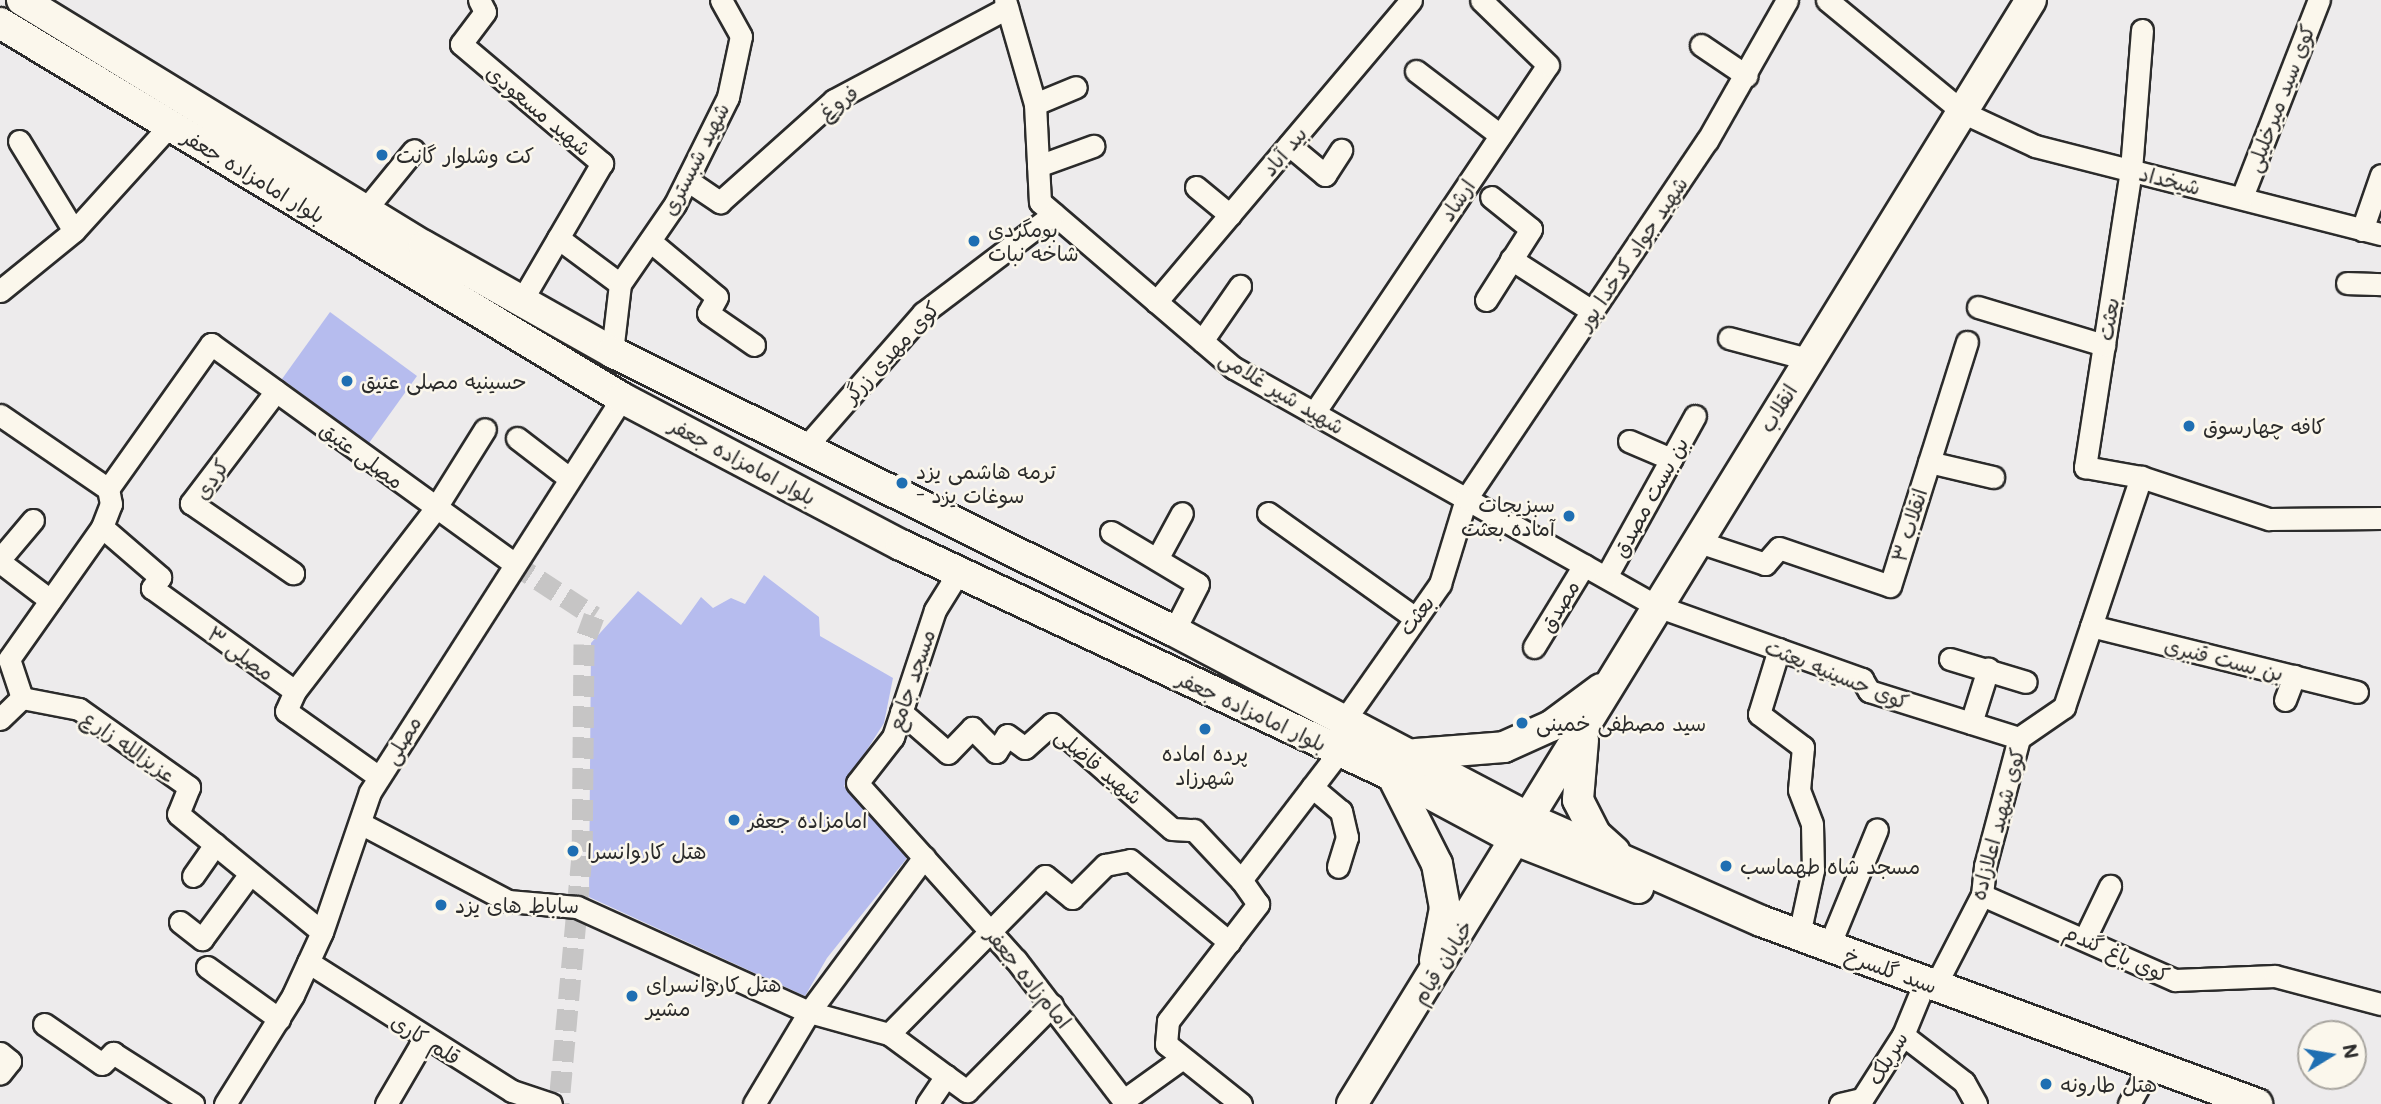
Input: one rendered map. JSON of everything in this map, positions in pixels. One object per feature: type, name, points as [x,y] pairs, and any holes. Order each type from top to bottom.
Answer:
[{"type":"main road","name":"بلوار امامزاده جعفر","points":[[22,0],[365,210],[426,263],[522,300],[612,352],[1174,631],[1343,722],[1525,830]]},
{"type":"main road","name":"انقلاب","points":[[1525,830],[1610,682],[1808,359],[1965,113],[2031,0]]},
{"type":"main road","name":"بلوار امامزاده جعفر","points":[[0,23],[170,125],[426,263],[622,398],[958,573],[1339,752],[1393,777],[1423,770]]},
{"type":"main road","points":[[1423,770],[1504,747],[1551,726],[1610,682]]},
{"type":"main road","points":[[1585,726],[1578,800],[1596,835],[1629,863]]},
{"type":"main road","points":[[1393,777],[1437,864],[1445,908],[1432,976]]},
{"type":"main road","name":"سید گلسرخ","points":[[1525,830],[1629,863],[1829,946],[2136,1092],[2213,1104]]},
{"type":"main road","name":"سید گلسرخ","points":[[1525,830],[1927,991],[2257,1104]]},
{"type":"main road","name":"خیابان قیام","points":[[1352,1104],[1525,830]]},
{"type":"street","name":"شهید مسعودی","points":[[479,0],[485,12],[461,44],[602,163],[522,300]]},
{"type":"street","name":"شهید شبستری","points":[[612,352],[620,284],[687,180],[728,97],[741,36],[721,0]]},
{"type":"street","name":"بید آباد","points":[[1156,302],[1411,0]]},
{"type":"street","name":"ارشاد","points":[[1314,412],[1548,65],[1481,0]]},
{"type":"street","name":"شهید جواد کدخدا پور","points":[[1466,499],[1747,76],[1787,0]]},
{"type":"street","name":"شیخداد","points":[[1827,0],[1965,113],[2035,146],[2371,232]]},
{"type":"street","name":"کوی سید میرخلیلی","points":[[2242,197],[2319,0]]},
{"type":"street","name":"فروغ","points":[[687,180],[720,202],[834,100],[1006,4]]},
{"type":"street","name":"شهید شیر غلامی","points":[[1006,4],[1035,104],[1040,202],[1234,368],[1657,606]]},
{"type":"street","name":"بعثت","points":[[2141,477],[2085,467],[2131,170],[2142,30]]},
{"type":"street","points":[[1701,45],[1747,76]]},
{"type":"street","points":[[1416,71],[1500,135]]},
{"type":"street","points":[[1035,104],[1076,87]]},
{"type":"street","points":[[0,291],[74,231],[170,125]]},
{"type":"street","points":[[19,141],[74,231]]},
{"type":"street","points":[[1289,145],[1325,175],[1341,150]]},
{"type":"street","points":[[1038,166],[1093,146]]},
{"type":"street","points":[[365,210],[414,150]]},
{"type":"street","points":[[2371,232],[2381,175]]},
{"type":"street","points":[[1196,187],[1230,215]]},
{"type":"street","points":[[1486,300],[1531,229],[1491,197]]},
{"type":"street","name":"کوی مهدی زرگر","points":[[804,449],[923,313],[1054,214]]},
{"type":"street","points":[[558,238],[620,284]]},
{"type":"street","points":[[650,241],[717,298],[708,313],[754,345]]},
{"type":"street","points":[[1511,259],[1592,311]]},
{"type":"street","points":[[2347,283],[2381,284]]},
{"type":"street","points":[[1202,341],[1240,286]]},
{"type":"street","points":[[1978,306],[2104,345]]},
{"type":"street","points":[[1729,338],[1808,359]]},
{"type":"street","name":"انقلاب ۳","points":[[1696,541],[1765,564],[1779,548],[1890,586],[1967,342]]},
{"type":"street","name":"مصلی عتیق","points":[[108,489],[149,416],[211,344],[513,563]]},
{"type":"street","name":"کردی","points":[[276,391],[191,503],[293,573]]},
{"type":"street","name":"مصلی","points":[[225,1104],[279,1018],[308,962],[322,932],[360,822],[379,777],[513,563],[622,398]]},
{"type":"street","points":[[0,415],[108,489],[111,503],[102,527],[9,659],[22,698],[0,719]]},
{"type":"street","name":"بن بست مصدق","points":[[1606,577],[1695,416]]},
{"type":"street","points":[[295,691],[436,509],[485,429]]},
{"type":"street","points":[[517,438],[569,478]]},
{"type":"street","points":[[1629,441],[1671,459]]},
{"type":"street","points":[[1929,462],[1993,477]]},
{"type":"street","points":[[2141,477],[2269,519],[2381,518]]},
{"type":"street","name":"کوی شهید اعلازاده","points":[[1927,991],[1982,895],[1985,866],[2020,738],[2064,707],[2141,477]]},
{"type":"street","name":"بعثت","points":[[1343,722],[1440,584],[1466,499]]},
{"type":"street","points":[[1157,559],[1182,513]]},
{"type":"street","points":[[1268,513],[1415,618]]},
{"type":"street","points":[[33,520],[1,565],[50,600]]},
{"type":"street","name":"مصلی ۳","points":[[102,527],[160,577],[152,588],[295,691],[286,711],[379,777]]},
{"type":"street","points":[[1111,531],[1198,584],[1174,631]]},
{"type":"street","name":"مصدق","points":[[1534,647],[1584,565]]},
{"type":"street","name":"مسجد جامع","points":[[924,858],[857,783],[893,737],[935,610],[958,573]]},
{"type":"street","name":"کوی حسینیه بعثت","points":[[1657,606],[1862,679],[1869,691],[2020,738]]},
{"type":"street","name":"بن بست قنبری","points":[[2091,626],[2357,692]]},
{"type":"street","points":[[1779,649],[1759,714],[1803,747],[1799,790],[1812,824],[1813,870],[1799,935]]},
{"type":"street","points":[[1950,659],[2026,682]]},
{"type":"street","points":[[1972,723],[1987,669]]},
{"type":"street","points":[[2285,700],[2294,676]]},
{"type":"street","name":"عزیزالله زارع","points":[[22,698],[79,709],[189,787],[178,814],[322,932]]},
{"type":"street","name":"شهید فاضلی","points":[[901,712],[948,753],[972,728],[996,752],[1007,735],[1026,748],[1052,724],[1172,829],[1194,830],[1241,880]]},
{"type":"street","points":[[1241,1104],[1181,1059],[1166,1044],[1168,1021],[1258,904],[1241,880],[1339,752]]},
{"type":"street","points":[[1312,787],[1340,811],[1348,837],[1338,867]]},
{"type":"street","points":[[360,822],[508,901],[577,907],[809,1013],[889,1034],[967,1091],[1052,1005]]},
{"type":"street","points":[[1829,946],[1877,828]]},
{"type":"street","points":[[193,876],[215,844]]},
{"type":"street","points":[[763,1101],[809,1013],[924,858]]},
{"type":"street","name":"امام‌زاده جعفر","points":[[924,858],[992,932],[1052,1005],[1125,1102]]},
{"type":"street","points":[[889,1034],[1045,876],[1072,898],[1105,865],[1130,860],[1228,942]]},
{"type":"street","points":[[180,922],[202,939],[250,874]]},
{"type":"street","points":[[2085,938],[2110,886]]},
{"type":"street","name":"کوی باغ گندم","points":[[1982,895],[2085,938],[2175,980],[2275,976],[2381,1004]]},
{"type":"street","name":"قلم کاری","points":[[308,962],[424,1039],[497,1094],[551,1104]]},
{"type":"street","points":[[207,967],[279,1018]]},
{"type":"street","name":"سرپلک","points":[[1840,1104],[1862,1099],[1903,1035],[1927,991]]},
{"type":"street","points":[[44,1024],[102,1064],[113,1053],[164,1096],[193,1104]]},
{"type":"street","points":[[1903,1035],[1964,1082],[1976,1104]]},
{"type":"street","points":[[386,1104],[424,1039]]},
{"type":"street","points":[[0,1074],[10,1061],[2,1045]]},
{"type":"street","points":[[1125,1102],[1181,1059]]},
{"type":"street","points":[[927,1104],[946,1076]]},
{"type":"building","name":"حسینیه مصلی عتیق","points":[[330,312],[417,376],[369,443],[282,379]]},
{"type":"building","name":"امامزاده جعفر","points":[[764,575],[819,617],[820,636],[893,678],[884,723],[844,786],[907,858],[827,958],[805,996],[589,897],[591,643],[638,591],[681,625],[701,597],[713,608],[731,598],[745,604]]},
{"type":"tunnel","points":[[513,563],[594,616],[584,644],[582,855],[559,1104]]},
{"type":"place","name":"کت وشلوار گانت","points":[[382,155]]},
{"type":"place","name":"بومگردی شاخه نبات","points":[[974,241]]},
{"type":"place","name":"حسینیه مصلی عتیق","points":[[347,381]]},
{"type":"place","name":"کافه چهارسوق","points":[[2189,426]]},
{"type":"place","name":"ترمه هاشمی یزد - سوغات یزد","points":[[902,483]]},
{"type":"place","name":"سبزیجات آماده بعثت","points":[[1569,516]]},
{"type":"place","name":"سید مصطفی خمینی","points":[[1522,723]]},
{"type":"place","name":"پرده اماده شهرزاد","points":[[1205,729]]},
{"type":"place","name":"امامزاده جعفر","points":[[734,820]]},
{"type":"place","name":"هتل کاروانسرا","points":[[573,851]]},
{"type":"place","name":"مسجد شاه طهماسب","points":[[1726,866]]},
{"type":"place","name":"ساباط های یزد","points":[[441,905]]},
{"type":"place","name":"هتل کاروانسرای مشیر","points":[[632,996]]},
{"type":"place","name":"هتل طارونه","points":[[2046,1084]]}]
